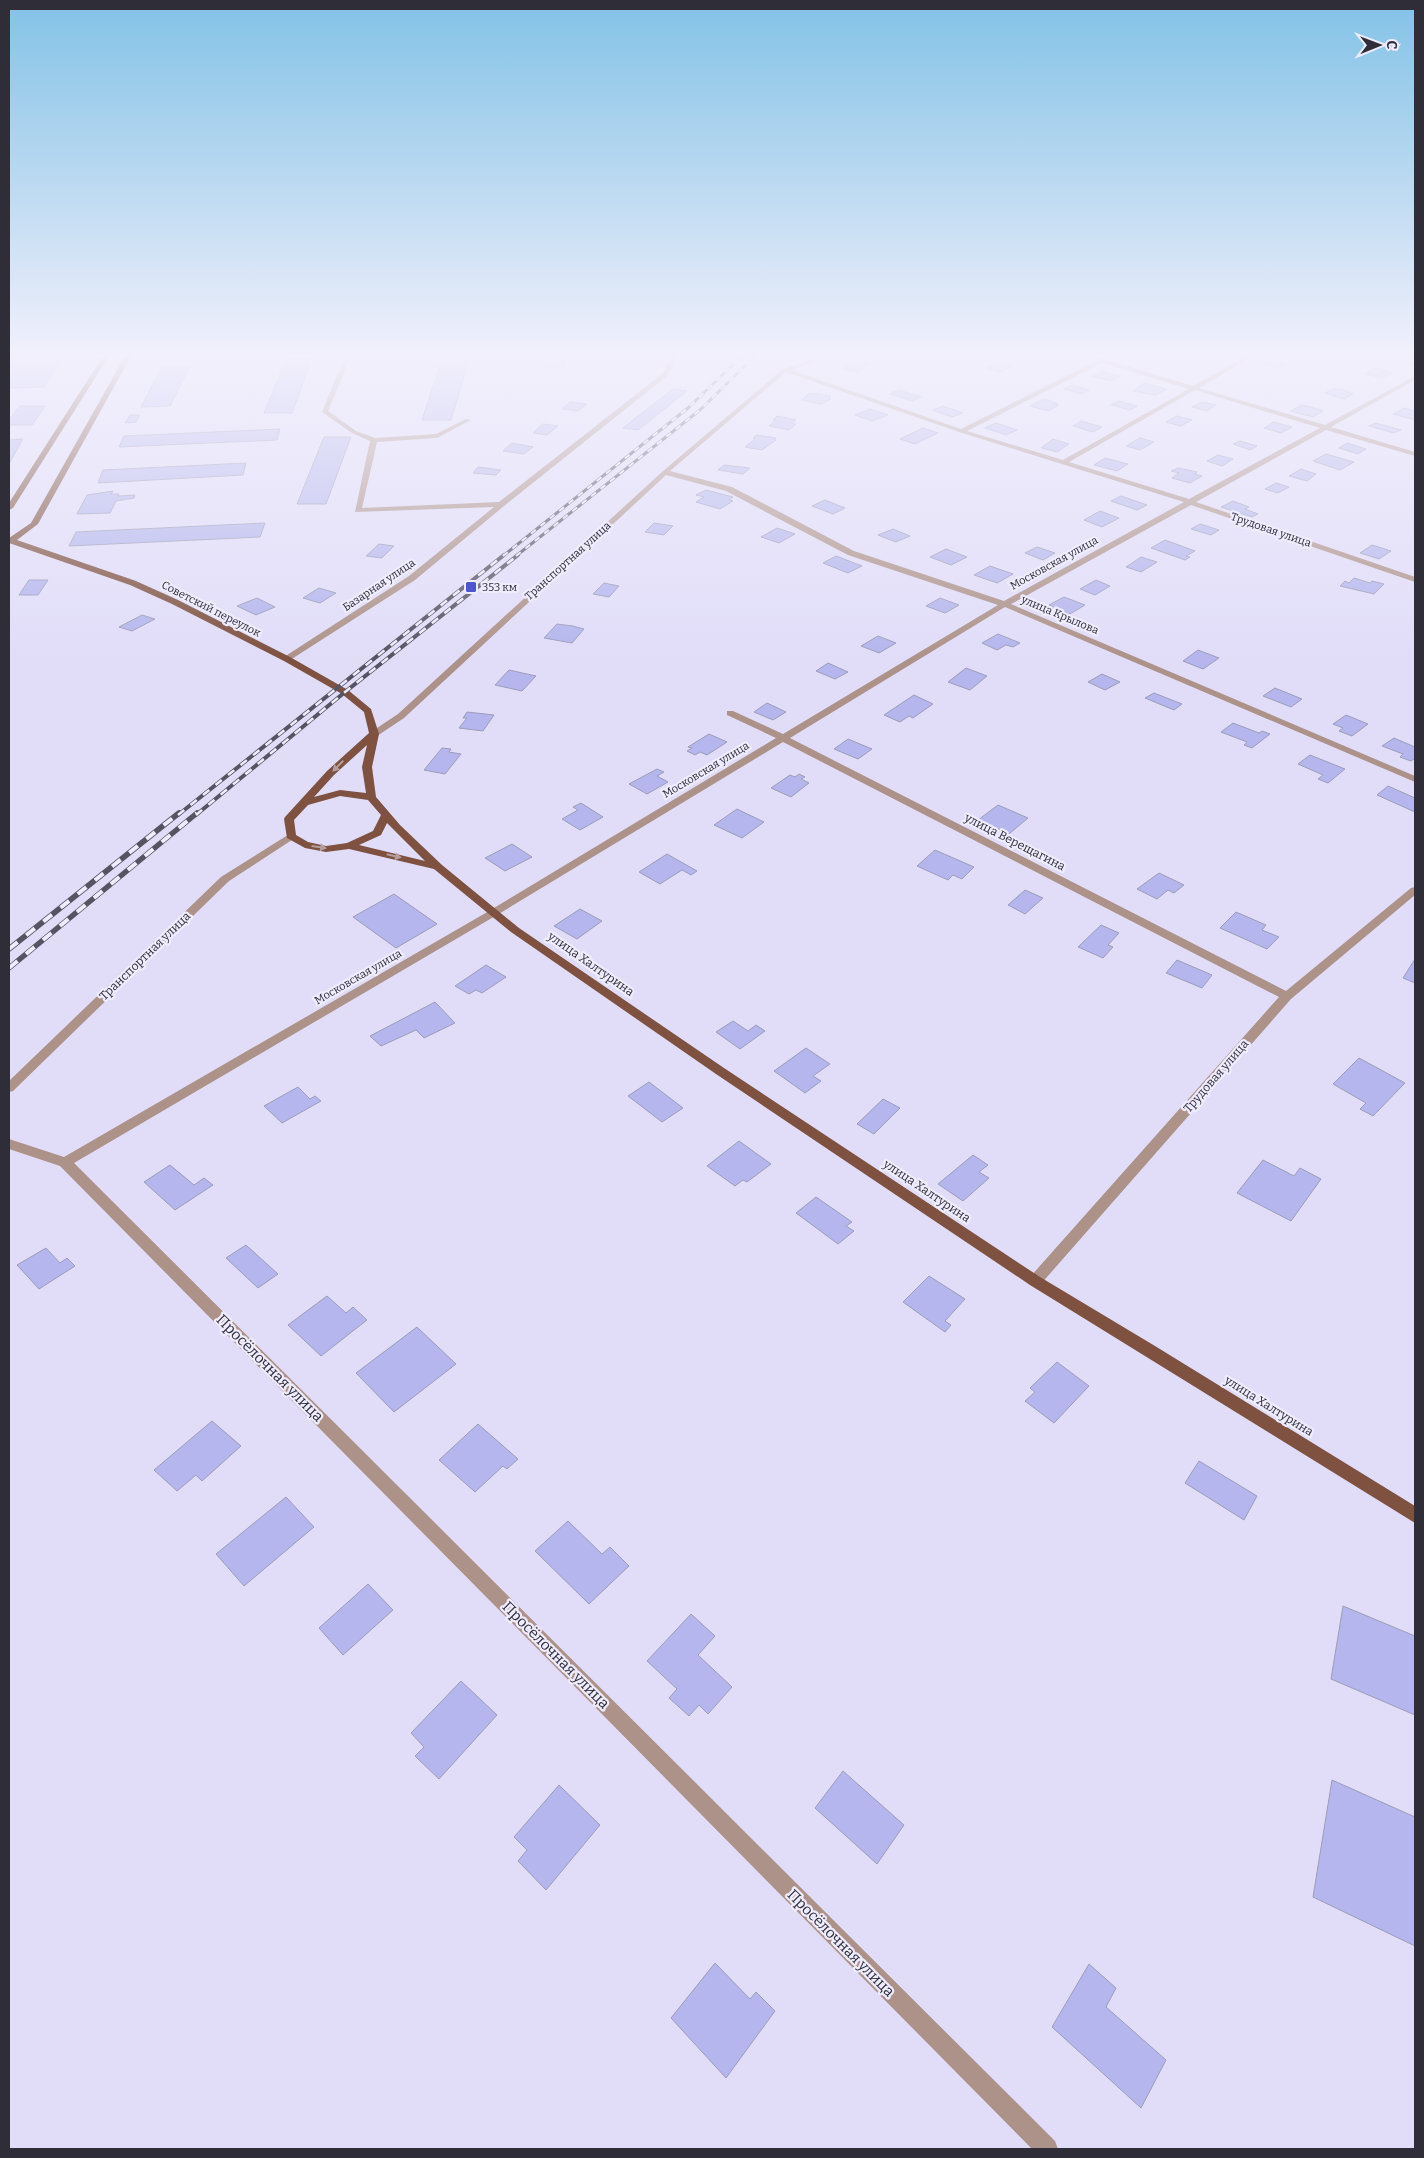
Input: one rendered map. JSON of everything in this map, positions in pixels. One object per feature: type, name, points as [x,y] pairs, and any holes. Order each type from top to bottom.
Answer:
[{"type":"main road","points":[[9,508],[42,457]]},
{"type":"main road","points":[[9,542],[34,524],[72,457]]},
{"type":"main road","name":"Советский переулок","points":[[9,542],[133,583],[175,602],[287,659],[345,692],[368,711],[374,734]]},
{"type":"main road","points":[[307,802],[340,793],[371,797],[367,767],[374,734]]},
{"type":"main road","points":[[374,734],[331,773],[317,787],[307,802],[289,819],[291,836],[305,845],[319,848],[349,846],[438,867]]},
{"type":"main road","name":"улица Халтурина","points":[[371,797],[396,827],[438,867],[523,936],[720,1071],[1035,1281],[1150,1350],[1415,1515]]},
{"type":"main road","points":[[349,846],[377,833],[386,814]]},
{"type":"street","points":[[370,457],[358,510],[501,504]]},
{"type":"street","name":"Базарная улица","points":[[287,659],[412,578],[561,457]]},
{"type":"street","name":"Транспортная улица","points":[[374,734],[401,716],[684,457]]},
{"type":"street","name":"Трудовая улица","points":[[1043,457],[1190,502],[1415,580]]},
{"type":"street","points":[[1063,463],[1074,457]]},
{"type":"street","name":"Московская улица","points":[[65,1162],[493,913],[1005,604],[1272,457]]},
{"type":"street","name":"улица Крылова","points":[[666,472],[728,488],[851,553],[1005,604],[1415,779]]},
{"type":"street","name":"улица Верещагина","points":[[730,713],[783,738],[1287,996]]},
{"type":"street","name":"Транспортная улица","points":[[9,1088],[225,879],[291,836]]},
{"type":"street","name":"Трудовая улица","points":[[1035,1281],[1287,996],[1415,890]]},
{"type":"street","points":[[9,1144],[65,1162]]},
{"type":"street","name":"Просёлочная улица","points":[[65,1162],[1046,2149]]},
{"type":"building","points":[[316,457],[344,457],[326,504],[297,504]]},
{"type":"building","points":[[1215,457],[1233,459],[1222,466],[1207,461]]},
{"type":"building","points":[[1321,457],[1335,457],[1354,462],[1340,470],[1313,461]]},
{"type":"building","points":[[1105,458],[1128,464],[1117,471],[1094,465]]},
{"type":"building","points":[[246,463],[243,475],[98,483],[103,470]]},
{"type":"building","points":[[724,465],[750,468],[743,474],[718,470]]},
{"type":"building","points":[[478,467],[501,470],[496,475],[473,473]]},
{"type":"building","points":[[1178,468],[1197,472],[1195,474],[1202,476],[1190,483],[1172,478],[1179,473],[1171,471]]},
{"type":"building","points":[[1301,469],[1316,474],[1307,481],[1289,476]]},
{"type":"building","points":[[1276,483],[1289,487],[1278,493],[1265,489]]},
{"type":"building","points":[[706,490],[733,497],[729,500],[733,501],[720,509],[696,502],[704,497],[696,495]]},
{"type":"building","points":[[113,491],[111,494],[119,494],[118,496],[135,495],[134,498],[116,501],[110,513],[77,514],[87,495]]},
{"type":"building","points":[[1121,496],[1147,505],[1137,510],[1111,501]]},
{"type":"building","points":[[825,500],[845,508],[833,514],[812,506]]},
{"type":"building","points":[[1233,501],[1249,507],[1245,509],[1258,514],[1252,517],[1221,507]]},
{"type":"building","points":[[1100,511],[1119,518],[1102,527],[1084,520]]},
{"type":"building","points":[[265,523],[260,537],[69,546],[76,532]]},
{"type":"building","points":[[654,523],[673,526],[664,535],[645,532]]},
{"type":"building","points":[[1200,524],[1219,530],[1211,535],[1191,529]]},
{"type":"building","points":[[777,528],[795,534],[779,543],[761,537]]},
{"type":"building","points":[[893,529],[910,536],[896,542],[878,535]]},
{"type":"building","points":[[1165,540],[1195,551],[1186,556],[1190,557],[1185,560],[1151,548]]},
{"type":"building","points":[[379,544],[394,546],[382,558],[366,556]]},
{"type":"building","points":[[1372,545],[1391,551],[1379,559],[1360,553]]},
{"type":"building","points":[[1037,547],[1055,553],[1043,560],[1025,553]]},
{"type":"building","points":[[946,549],[967,557],[951,565],[930,557]]},
{"type":"building","points":[[836,556],[862,566],[848,573],[823,563]]},
{"type":"building","points":[[1141,557],[1157,562],[1141,572],[1126,567]]},
{"type":"building","points":[[990,566],[1013,574],[997,583],[974,575]]},
{"type":"building","points":[[1354,578],[1370,583],[1372,581],[1384,584],[1374,594],[1340,586],[1345,581],[1349,583]]},
{"type":"building","points":[[29,580],[48,580],[38,595],[19,595]]},
{"type":"building","points":[[1096,580],[1110,586],[1095,595],[1080,589]]},
{"type":"building","points":[[604,583],[619,586],[609,597],[593,594]]},
{"type":"building","points":[[319,588],[336,593],[320,603],[303,598]]},
{"type":"building","points":[[1064,597],[1085,605],[1070,614],[1049,605]]},
{"type":"building","points":[[257,598],[275,607],[256,615],[237,606]]},
{"type":"building","points":[[940,598],[959,605],[945,613],[926,606]]},
{"type":"building","points":[[142,615],[155,619],[132,631],[119,627]]},
{"type":"building","points":[[557,624],[584,629],[572,643],[544,638]]},
{"type":"building","points":[[998,634],[1020,643],[1013,647],[1006,645],[997,650],[982,643]]},
{"type":"building","points":[[878,636],[896,643],[879,653],[861,646]]},
{"type":"building","points":[[1198,650],[1219,658],[1203,669],[1183,661]]},
{"type":"building","points":[[828,663],[848,672],[835,679],[816,671]]},
{"type":"building","points":[[966,668],[987,676],[970,690],[948,682]]},
{"type":"building","points":[[509,670],[536,676],[522,691],[495,685]]},
{"type":"building","points":[[1102,674],[1120,682],[1105,690],[1088,682]]},
{"type":"building","points":[[1275,688],[1302,699],[1291,707],[1263,696]]},
{"type":"building","points":[[1154,693],[1182,704],[1174,710],[1145,698]]},
{"type":"building","points":[[914,695],[933,704],[913,718],[909,716],[900,722],[884,715]]},
{"type":"building","points":[[767,703],[786,712],[773,720],[754,712]]},
{"type":"building","points":[[467,712],[494,715],[483,731],[459,728],[467,718],[463,718]]},
{"type":"building","points":[[1346,715],[1368,724],[1352,736],[1339,731],[1343,728],[1333,724]]},
{"type":"building","points":[[1233,723],[1259,733],[1262,731],[1270,734],[1252,748],[1244,745],[1247,742],[1221,732]]},
{"type":"building","points":[[709,734],[727,742],[707,755],[700,752],[695,755],[687,751],[692,748],[688,747]]},
{"type":"building","points":[[1394,738],[1415,747],[1415,758],[1411,761],[1400,757],[1403,754],[1382,746]]},
{"type":"building","points":[[848,739],[872,749],[858,759],[834,749]]},
{"type":"building","points":[[442,748],[451,749],[449,752],[461,754],[445,774],[424,770]]},
{"type":"building","points":[[1310,755],[1345,769],[1328,783],[1318,779],[1323,775],[1298,764]]},
{"type":"building","points":[[657,769],[664,772],[657,776],[668,782],[647,794],[629,784]]},
{"type":"building","points":[[799,774],[805,777],[801,779],[809,783],[791,797],[771,788],[790,775],[795,777]]},
{"type":"building","points":[[1388,786],[1415,798],[1415,812],[1377,795]]},
{"type":"building","points":[[581,803],[603,817],[580,830],[562,819],[578,810],[573,807]]},
{"type":"building","points":[[998,805],[1028,818],[1009,834],[978,820]]},
{"type":"building","points":[[737,809],[764,822],[742,838],[714,825]]},
{"type":"building","points":[[512,844],[532,857],[505,871],[485,858]]},
{"type":"building","points":[[935,850],[974,867],[962,879],[953,875],[948,880],[917,866]]},
{"type":"building","points":[[667,854],[697,871],[691,875],[682,870],[660,884],[639,872]]},
{"type":"building","points":[[1159,873],[1184,885],[1174,893],[1168,890],[1157,899],[1137,889]]},
{"type":"building","points":[[1025,890],[1043,898],[1025,914],[1008,905]]},
{"type":"building","points":[[394,894],[437,924],[396,948],[353,917]]},
{"type":"building","points":[[580,909],[602,921],[577,939],[554,926]]},
{"type":"building","points":[[1236,912],[1266,925],[1262,930],[1279,937],[1267,949],[1220,928]]},
{"type":"building","points":[[1101,925],[1119,933],[1108,945],[1113,947],[1103,958],[1078,947]]},
{"type":"building","points":[[1415,959],[1415,983],[1403,978]]},
{"type":"building","points":[[1177,960],[1212,975],[1202,988],[1166,973]]},
{"type":"building","points":[[486,965],[506,977],[482,993],[476,990],[469,994],[455,986]]},
{"type":"building","points":[[435,1002],[455,1023],[424,1038],[416,1030],[381,1046],[370,1036]]},
{"type":"building","points":[[733,1021],[748,1031],[756,1025],[765,1031],[740,1049],[716,1032]]},
{"type":"building","points":[[806,1048],[830,1064],[813,1076],[821,1081],[805,1093],[774,1071]]},
{"type":"building","points":[[1359,1058],[1405,1083],[1373,1116],[1360,1109],[1366,1103],[1333,1084]]},
{"type":"building","points":[[649,1082],[683,1108],[662,1122],[628,1096]]},
{"type":"building","points":[[298,1087],[310,1099],[315,1096],[321,1101],[282,1123],[264,1106]]},
{"type":"building","points":[[883,1099],[900,1108],[874,1134],[857,1124]]},
{"type":"building","points":[[739,1141],[771,1164],[747,1182],[743,1180],[735,1186],[707,1166]]},
{"type":"building","points":[[973,1155],[988,1165],[979,1172],[989,1178],[963,1201],[938,1184]]},
{"type":"building","points":[[1263,1160],[1294,1176],[1300,1168],[1321,1179],[1291,1221],[1237,1193]]},
{"type":"building","points":[[170,1165],[194,1185],[204,1178],[213,1185],[175,1210],[144,1182]]},
{"type":"building","points":[[816,1197],[852,1222],[846,1226],[854,1231],[838,1244],[796,1213]]},
{"type":"building","points":[[246,1245],[278,1274],[258,1288],[226,1258]]},
{"type":"building","points":[[46,1248],[60,1263],[67,1258],[75,1266],[39,1289],[17,1265]]},
{"type":"building","points":[[929,1276],[965,1299],[945,1321],[951,1325],[945,1332],[903,1302]]},
{"type":"building","points":[[327,1296],[346,1313],[353,1307],[367,1320],[321,1356],[288,1325]]},
{"type":"building","points":[[417,1327],[456,1364],[394,1412],[356,1373]]},
{"type":"building","points":[[1057,1362],[1089,1386],[1054,1423],[1025,1401],[1035,1392],[1030,1388]]},
{"type":"building","points":[[212,1421],[241,1446],[202,1481],[196,1475],[177,1491],[154,1470]]},
{"type":"building","points":[[478,1424],[518,1459],[507,1469],[503,1466],[475,1492],[439,1460]]},
{"type":"building","points":[[1199,1461],[1257,1496],[1244,1520],[1185,1483]]},
{"type":"building","points":[[286,1497],[314,1527],[244,1586],[216,1554]]},
{"type":"building","points":[[568,1521],[602,1554],[610,1547],[629,1566],[589,1604],[535,1551]]},
{"type":"building","points":[[368,1584],[393,1610],[343,1655],[319,1628]]},
{"type":"building","points":[[1343,1606],[1415,1636],[1415,1715],[1331,1679]]},
{"type":"building","points":[[691,1614],[715,1636],[698,1655],[732,1687],[708,1714],[699,1705],[689,1716],[669,1698],[677,1689],[647,1661]]},
{"type":"building","points":[[461,1681],[497,1715],[439,1779],[415,1756],[424,1747],[411,1733]]},
{"type":"building","points":[[843,1771],[904,1825],[877,1864],[815,1808]]},
{"type":"building","points":[[1332,1780],[1415,1817],[1415,1946],[1313,1897]]},
{"type":"building","points":[[559,1785],[600,1825],[546,1890],[518,1861],[527,1850],[514,1837]]},
{"type":"building","points":[[715,1963],[750,1999],[756,1992],[775,2011],[726,2078],[671,2018]]},
{"type":"building","points":[[1089,1964],[1116,1988],[1106,2007],[1166,2060],[1141,2108],[1052,2027]]},
{"type":"railway","points":[[503,556],[627,457]]},
{"type":"railway","points":[[516,556],[641,457]]},
{"type":"railway","points":[[178,815],[504,555]]},
{"type":"railway","points":[[196,815],[345,692],[518,555]]},
{"type":"railway","points":[[9,949],[179,813]]},
{"type":"railway","points":[[9,968],[197,813]]},
{"type":"place","name":"353 км","points":[[471,587]]}]
